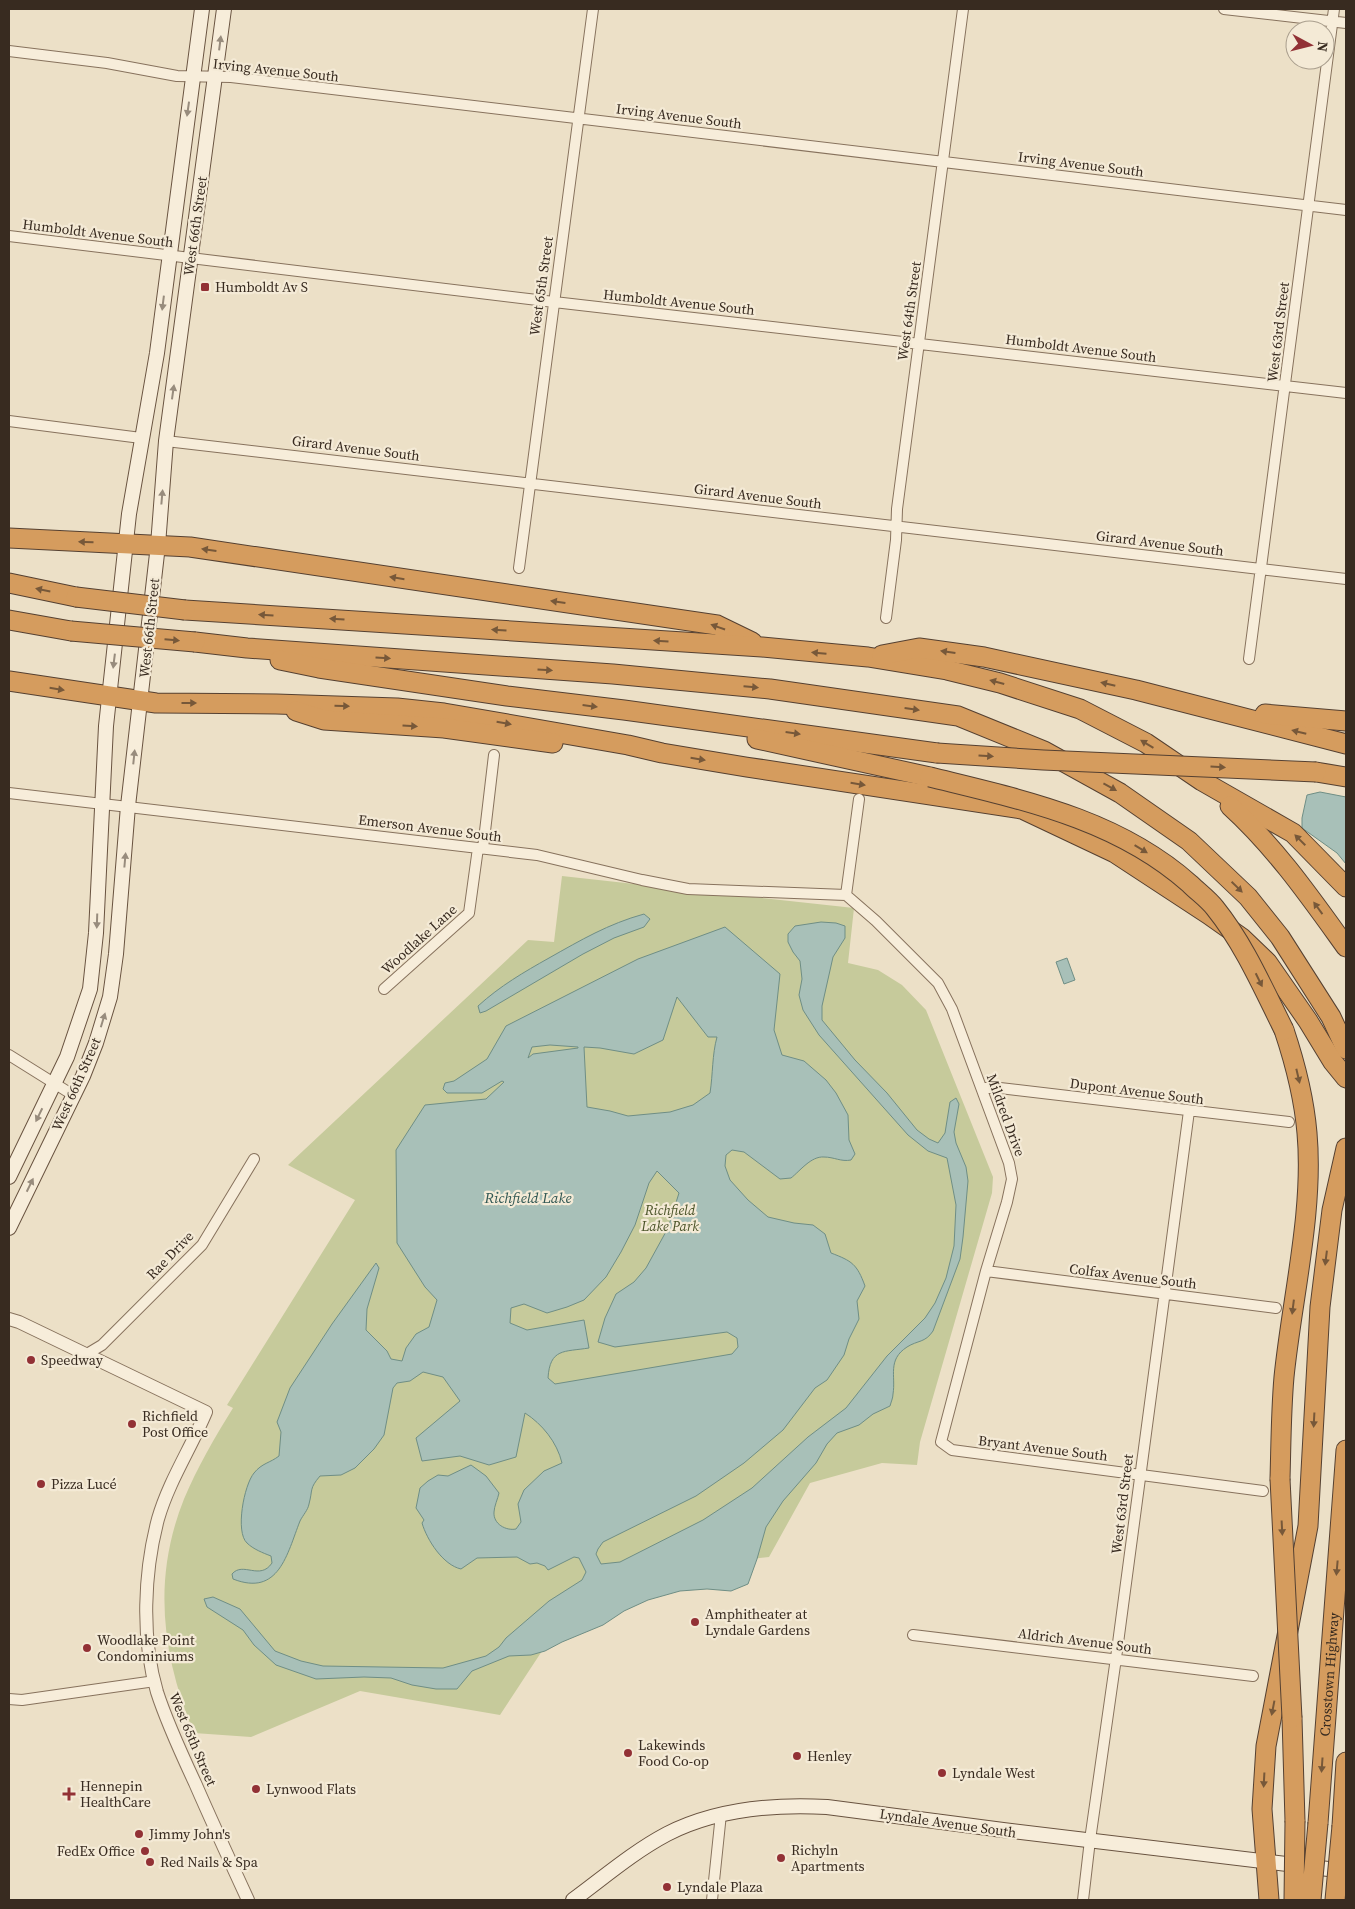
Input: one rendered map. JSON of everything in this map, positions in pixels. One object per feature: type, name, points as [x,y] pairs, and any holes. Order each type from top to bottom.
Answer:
[{"type":"highway","points":[[9,529],[46,541]]},
{"type":"highway","points":[[9,538],[190,547],[304,563],[717,625],[762,647]]},
{"type":"highway","points":[[9,582],[76,597],[185,610],[762,647],[868,657],[948,670],[1000,683],[1080,709],[1146,743],[1202,781],[1293,833],[1346,887]]},
{"type":"highway","points":[[9,620],[71,631],[247,648],[613,674],[770,689],[958,716],[1044,751],[1120,793],[1189,841],[1248,897],[1280,937],[1331,1017],[1346,1049]]},
{"type":"highway","points":[[247,648],[288,662],[507,696],[937,753],[1043,760],[1316,772],[1346,777]]},
{"type":"highway","points":[[868,657],[919,648],[984,657],[1136,690],[1254,712],[1346,721]]},
{"type":"highway","points":[[9,681],[156,703],[276,704],[324,720],[444,728],[627,752],[662,754],[1022,809],[1115,853],[1242,938],[1267,962],[1308,1021],[1333,1062],[1346,1078]]},
{"type":"highway","points":[[1136,690],[1346,744]]},
{"type":"highway","points":[[624,710],[930,777],[1035,803],[1110,830],[1169,866],[1214,906],[1247,954],[1284,1030],[1295,1063],[1303,1100],[1308,1168],[1306,1205],[1284,1378],[1280,1479],[1292,1718],[1295,1821],[1294,1900]]},
{"type":"highway","points":[[1202,781],[1253,827],[1288,867],[1346,947]]},
{"type":"highway","points":[[1269,1900],[1268,1862],[1262,1809],[1266,1746],[1308,1526],[1320,1307],[1332,1210],[1346,1148]]},
{"type":"highway","name":"Crosstown Highway","points":[[1311,1900],[1346,1450]]},
{"type":"highway","points":[[1336,1900],[1346,1762]]},
{"type":"main road","name":"West 66th Street","points":[[9,1177],[74,1039],[90,989],[96,933],[109,697],[130,514],[141,438],[157,352],[202,9]]},
{"type":"main road","name":"West 66th Street","points":[[9,1228],[83,1076],[96,1043],[110,997],[116,954],[128,806],[158,545],[166,441],[224,9]]},
{"type":"main road","name":"Lyndale Avenue South","points":[[573,1900],[667,1834],[721,1814],[765,1807],[827,1807],[1346,1871]]},
{"type":"street","name":"West 65th Street","points":[[519,568],[593,9]]},
{"type":"street","name":"West 64th Street","points":[[886,618],[897,509],[963,9]]},
{"type":"street","points":[[1224,9],[1323,20]]},
{"type":"street","name":"Irving Avenue South","points":[[9,51],[107,63],[177,76],[231,77],[1346,210]]},
{"type":"street","name":"West 63rd Street","points":[[1249,659],[1326,70]]},
{"type":"street","name":"Humboldt Avenue South","points":[[9,236],[554,302],[1346,393]]},
{"type":"street","points":[[9,421],[141,438]]},
{"type":"street","name":"Girard Avenue South","points":[[166,441],[1346,579]]},
{"type":"street","points":[[480,848],[494,755]]},
{"type":"street","name":"Emerson Avenue South","points":[[9,793],[537,856],[688,889],[846,895]]},
{"type":"street","points":[[846,895],[859,799]]},
{"type":"street","name":"Woodlake Lane","points":[[384,989],[469,913],[480,848]]},
{"type":"street","name":"Mildred Drive","points":[[846,895],[876,921],[938,983],[952,1009],[982,1088],[1009,1163],[1012,1179],[941,1442]]},
{"type":"street","points":[[9,1054],[73,1095]]},
{"type":"street","name":"Dupont Avenue South","points":[[982,1088],[1010,1089],[1289,1122]]},
{"type":"street","name":"West 63rd Street","points":[[1083,1900],[1189,1111]]},
{"type":"street","name":"Rae Drive","points":[[87,1354],[102,1344],[202,1245],[254,1159]]},
{"type":"street","name":"Colfax Avenue South","points":[[986,1272],[1276,1308]]},
{"type":"street","points":[[9,1319],[87,1354]]},
{"type":"street","name":"West 65th Street","points":[[87,1354],[206,1412],[165,1499],[158,1520],[148,1575],[146,1615],[155,1681],[170,1729],[248,1900]]},
{"type":"street","name":"Bryant Avenue South","points":[[941,1442],[952,1450],[1263,1491]]},
{"type":"street","name":"Aldrich Avenue South","points":[[913,1635],[1253,1676]]},
{"type":"street","points":[[9,1700],[22,1700],[155,1681]]},
{"type":"street","points":[[712,1900],[721,1814]]},
{"type":"green space","name":"Richfield Lake Park","points":[[562,876],[854,908],[848,963],[878,970],[902,985],[926,1010],[993,1177],[992,1193],[920,1442],[917,1465],[882,1463],[810,1483],[769,1557],[590,1578],[500,1715],[360,1691],[251,1737],[194,1733],[174,1675],[165,1617],[168,1558],[174,1529],[184,1499],[195,1476],[233,1408],[227,1405],[355,1200],[288,1165],[528,940],[554,942]]},
{"type":"water","points":[[1320,792],[1346,797],[1346,864],[1337,853],[1302,828],[1307,795]]},
{"type":"water","points":[[644,914],[650,919],[644,927],[614,938],[583,954],[480,1013],[478,1006],[521,974],[595,933]]},
{"type":"water","name":"Richfield Lake","points":[[821,922],[845,926],[845,938],[833,957],[822,1006],[822,1020],[917,1130],[938,1143],[945,1133],[950,1102],[956,1098],[959,1104],[954,1132],[956,1143],[966,1167],[968,1181],[960,1259],[933,1331],[924,1339],[907,1347],[897,1357],[894,1369],[893,1396],[890,1406],[873,1414],[859,1425],[837,1433],[827,1444],[816,1463],[783,1501],[766,1527],[748,1584],[731,1591],[707,1589],[680,1591],[648,1600],[624,1611],[603,1625],[545,1651],[531,1655],[509,1656],[472,1671],[457,1689],[436,1689],[412,1685],[391,1678],[316,1679],[276,1665],[254,1645],[243,1630],[207,1607],[204,1599],[213,1597],[240,1609],[275,1651],[301,1661],[323,1666],[443,1668],[486,1656],[499,1647],[506,1638],[549,1601],[582,1580],[586,1572],[579,1558],[574,1557],[548,1570],[545,1566],[537,1563],[530,1564],[517,1557],[477,1558],[461,1569],[448,1563],[437,1551],[424,1530],[422,1523],[424,1520],[416,1508],[420,1488],[428,1481],[438,1475],[448,1476],[471,1465],[486,1476],[499,1493],[494,1510],[494,1516],[498,1523],[504,1528],[516,1529],[521,1522],[518,1504],[524,1490],[544,1471],[562,1463],[560,1455],[548,1434],[525,1413],[516,1457],[489,1465],[460,1456],[422,1461],[416,1438],[460,1401],[443,1377],[423,1372],[410,1381],[397,1383],[393,1388],[384,1435],[374,1449],[355,1468],[341,1475],[320,1476],[314,1484],[308,1508],[300,1521],[291,1547],[279,1569],[271,1577],[261,1582],[249,1583],[233,1579],[232,1574],[241,1569],[262,1570],[272,1563],[271,1556],[252,1547],[243,1537],[241,1519],[247,1487],[257,1470],[279,1456],[281,1432],[277,1422],[290,1388],[332,1324],[376,1263],[379,1268],[367,1309],[366,1330],[387,1351],[391,1359],[402,1361],[406,1348],[416,1334],[429,1327],[437,1300],[425,1287],[397,1243],[396,1150],[425,1105],[486,1099],[504,1082],[502,1081],[482,1093],[447,1093],[443,1089],[445,1083],[454,1081],[487,1059],[506,1026],[638,959],[725,927],[780,974],[774,1030],[782,1055],[804,1061],[826,1080],[836,1093],[848,1115],[849,1140],[855,1154],[851,1160],[819,1157],[806,1164],[791,1178],[780,1179],[744,1152],[732,1150],[726,1155],[725,1166],[730,1180],[748,1200],[768,1217],[813,1225],[825,1234],[831,1253],[853,1264],[865,1286],[857,1301],[859,1319],[849,1339],[844,1355],[827,1380],[815,1388],[783,1430],[744,1463],[696,1496],[603,1542],[596,1554],[601,1564],[620,1562],[703,1520],[752,1488],[808,1437],[846,1408],[887,1356],[925,1318],[935,1303],[946,1278],[954,1246],[956,1205],[947,1158],[928,1151],[908,1135],[819,1035],[803,1010],[799,995],[802,979],[800,961],[788,942],[788,934],[795,926]],"holes":[[[677,997],[708,1037],[717,1037],[710,1093],[693,1105],[670,1112],[628,1116],[587,1107],[584,1047],[634,1054],[663,1040]],[[550,1045],[578,1047],[578,1048],[533,1054],[528,1058],[532,1047]],[[657,1171],[679,1193],[668,1228],[646,1268],[634,1282],[616,1294],[605,1318],[598,1342],[615,1347],[727,1332],[737,1338],[738,1347],[732,1354],[555,1384],[548,1378],[549,1368],[555,1356],[566,1351],[589,1348],[584,1320],[527,1330],[510,1323],[511,1308],[524,1304],[547,1313],[584,1300],[606,1277],[621,1252],[635,1225],[649,1183]]]},
{"type":"water","points":[[1067,958],[1075,980],[1064,984],[1056,962]]},
{"type":"place","name":"Humboldt Av S","points":[[205,287]]},
{"type":"place","name":"Speedway","points":[[31,1360]]},
{"type":"place","name":"Richfield Post Office","points":[[132,1424]]},
{"type":"place","name":"Pizza Lucé","points":[[41,1484]]},
{"type":"place","name":"Amphitheater at Lyndale Gardens","points":[[695,1622]]},
{"type":"place","name":"Woodlake Point Condominiums","points":[[87,1648]]},
{"type":"place","name":"Lakewinds Food Co-op","points":[[628,1753]]},
{"type":"place","name":"Henley","points":[[797,1756]]},
{"type":"place","name":"Lyndale West","points":[[942,1773]]},
{"type":"place","name":"Lynwood Flats","points":[[256,1789]]},
{"type":"place","name":"Hennepin HealthCare","points":[[69,1794]]},
{"type":"place","name":"Jimmy John's","points":[[139,1834]]},
{"type":"place","name":"FedEx Office","points":[[145,1851]]},
{"type":"place","name":"Richyln Apartments","points":[[781,1858]]},
{"type":"place","name":"Red Nails & Spa","points":[[150,1862]]},
{"type":"place","name":"Lyndale Plaza","points":[[667,1887]]}]
